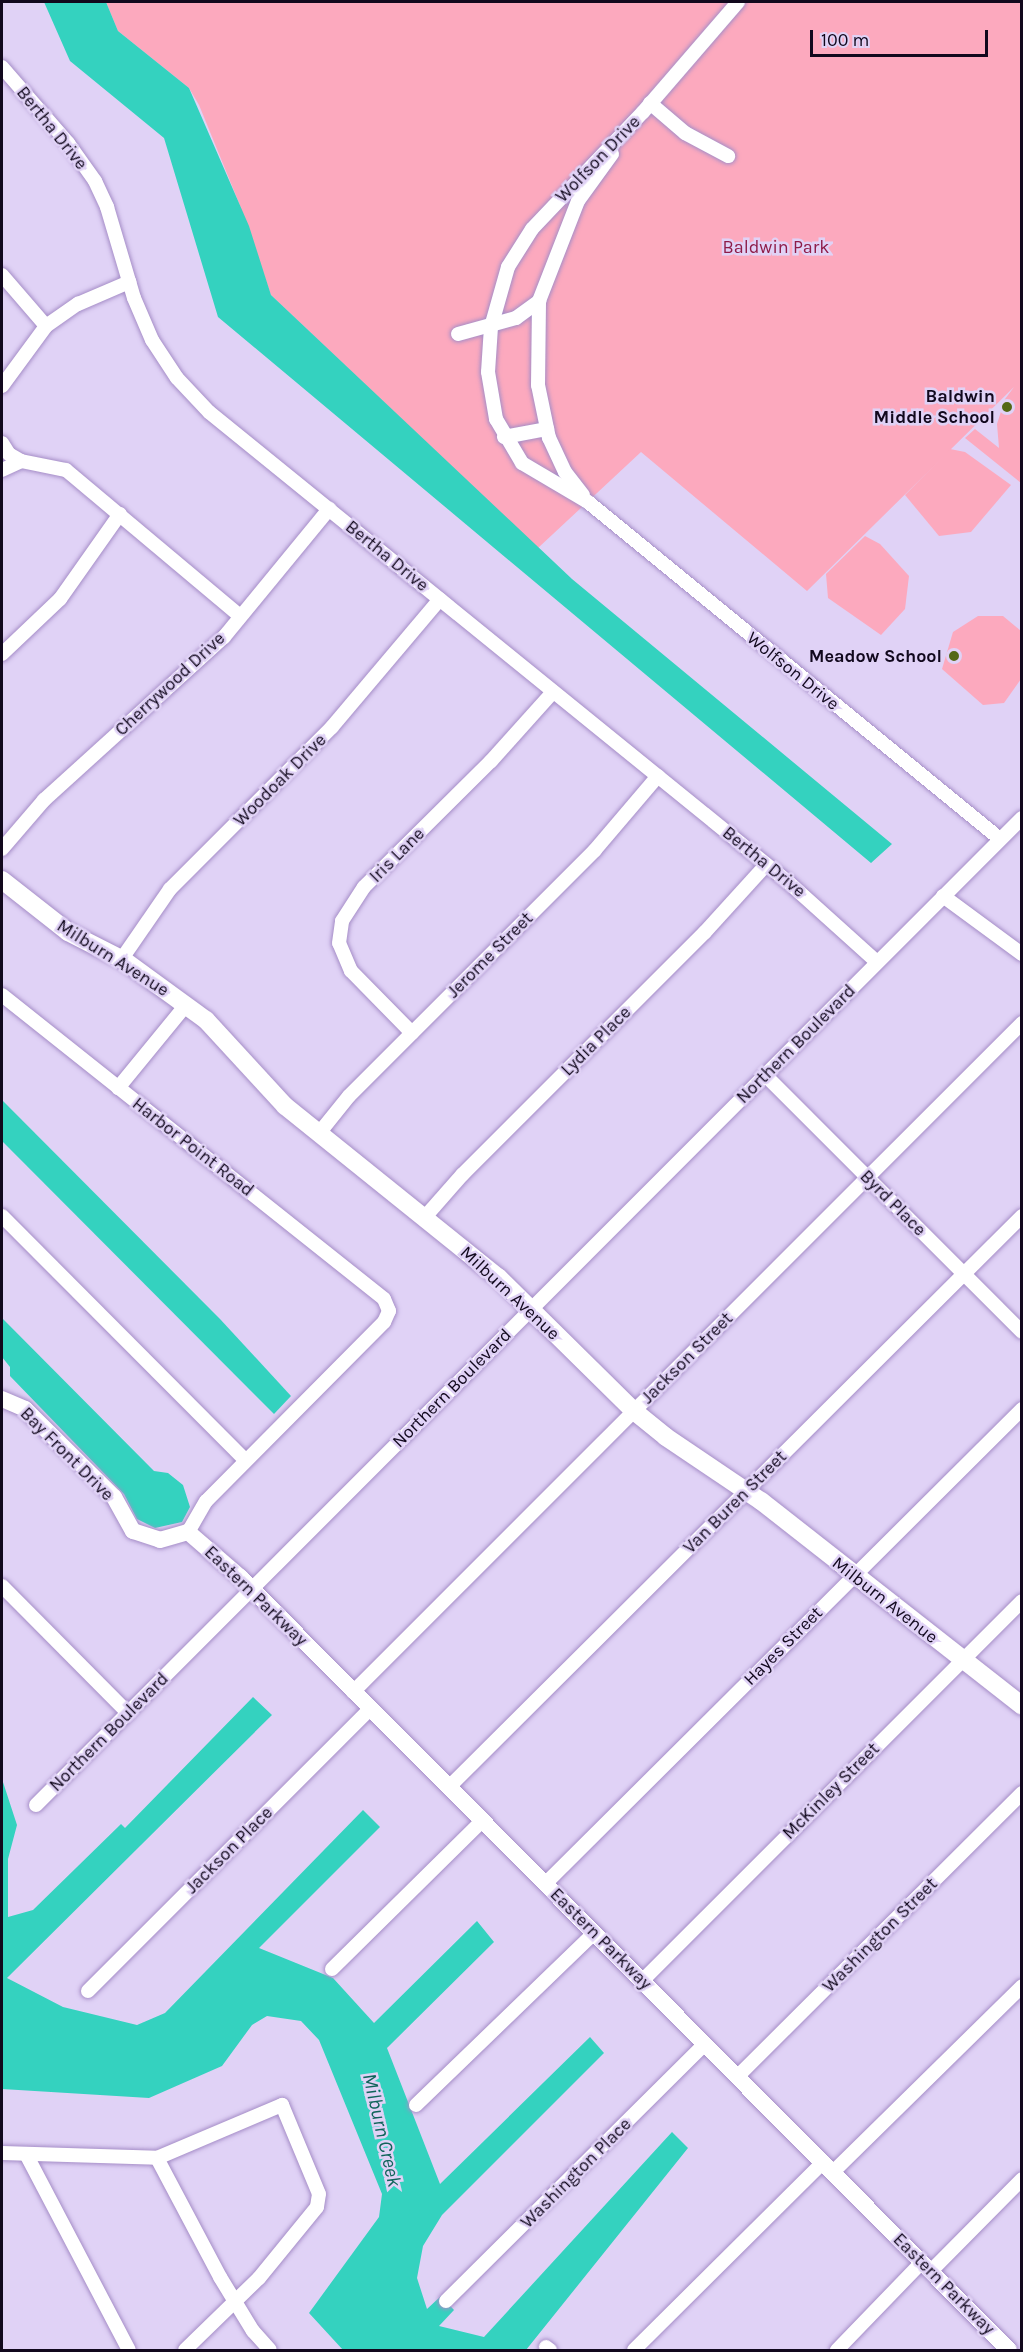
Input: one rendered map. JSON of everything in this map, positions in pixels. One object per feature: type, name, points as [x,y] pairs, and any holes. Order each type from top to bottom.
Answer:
[{"type":"main road","name":"Milburn Avenue","points":[[2,880],[68,932],[160,983],[227,1039],[285,1106],[498,1277],[634,1411],[666,1437],[747,1491],[1022,1706]]},
{"type":"street","points":[[728,156],[685,133],[646,108],[738,2]]},
{"type":"street","name":"Bertha Drive","points":[[2,67],[68,143],[94,181],[118,240],[129,282],[152,340],[177,378],[209,412],[766,865],[877,963]]},
{"type":"street","name":"Wolfson Drive","points":[[588,502],[565,472],[547,429],[538,385],[539,301],[579,201],[646,108]]},
{"type":"street","name":"Wolfson Drive","points":[[646,108],[532,229],[508,267],[491,327],[489,384],[496,419],[504,437],[522,463],[588,502],[1000,839]]},
{"type":"street","points":[[2,275],[46,327]]},
{"type":"street","points":[[2,386],[46,327],[78,304],[129,282]]},
{"type":"street","points":[[458,334],[491,327],[516,318],[539,301]]},
{"type":"street","points":[[504,437],[547,429]]},
{"type":"street","points":[[2,443],[9,454],[21,461],[66,470],[240,616]]},
{"type":"street","points":[[2,470],[21,461]]},
{"type":"street","name":"Cherrywood Drive","points":[[2,849],[44,800],[208,652],[329,509]]},
{"type":"street","points":[[2,654],[60,599],[120,514]]},
{"type":"street","name":"Woodoak Drive","points":[[121,960],[170,890],[332,727],[440,599]]},
{"type":"street","name":"Iris Lane","points":[[411,1033],[351,971],[339,943],[342,921],[364,887],[491,761],[553,692]]},
{"type":"street","name":"Jerome Street","points":[[320,1132],[349,1096],[595,850],[658,776]]},
{"type":"street","name":"Northern Boulevard","points":[[36,1805],[1022,818]]},
{"type":"street","name":"Lydia Place","points":[[425,1217],[470,1166],[705,932],[766,865]]},
{"type":"street","points":[[943,896],[1022,954]]},
{"type":"street","name":"Harbor Point Road","points":[[2,995],[384,1299],[389,1311],[384,1322],[245,1460]]},
{"type":"street","points":[[118,1088],[186,1005]]},
{"type":"street","name":"Jackson Street","points":[[353,1692],[1022,1023]]},
{"type":"street","name":"Byrd Place","points":[[765,1075],[1022,1332]]},
{"type":"street","points":[[2,1216],[245,1460],[206,1501],[188,1532]]},
{"type":"street","name":"Van Buren Street","points":[[449,1787],[1022,1216]]},
{"type":"street","name":"Bay Front Drive","points":[[2,1399],[25,1408],[114,1497],[133,1531],[160,1540],[188,1532]]},
{"type":"street","name":"Hayes Street","points":[[545,1884],[1022,1409]]},
{"type":"street","name":"Eastern Parkway","points":[[188,1532],[251,1590],[1011,2350]]},
{"type":"street","points":[[2,1586],[128,1713]]},
{"type":"street","name":"McKinley Street","points":[[642,1981],[1022,1601]]},
{"type":"street","name":"Jackson Place","points":[[88,1991],[370,1709]]},
{"type":"street","name":"Washington Street","points":[[738,2076],[1022,1794]]},
{"type":"street","points":[[332,1970],[482,1821]]},
{"type":"street","points":[[416,2105],[594,1933]]},
{"type":"street","points":[[634,2350],[1022,1986]]},
{"type":"street","name":"Washington Place","points":[[446,2301],[705,2044]]},
{"type":"street","points":[[2,2153],[157,2158],[282,2105],[319,2194],[317,2207],[235,2302],[185,2350]]},
{"type":"street","points":[[26,2154],[129,2350]]},
{"type":"street","points":[[157,2158],[235,2302],[270,2350]]},
{"type":"street","points":[[837,2350],[1022,2179]]},
{"type":"street","points":[[1011,2350],[1022,2344]]},
{"type":"green space","name":"Baldwin Park","points":[[106,2],[1021,2],[1021,483],[965,438],[975,429],[999,448],[997,424],[1005,399],[1014,387],[807,591],[641,452],[538,548],[271,295],[239,203],[199,105],[189,88],[118,31]]},
{"type":"green space","points":[[950,449],[965,452],[1011,485],[971,532],[939,536],[905,495]]},
{"type":"green space","points":[[865,536],[880,544],[909,576],[905,609],[881,635],[828,598],[826,574]]},
{"type":"green space","points":[[978,616],[1003,616],[1021,631],[1021,679],[1004,703],[983,705],[942,669],[953,632]]},
{"type":"water","points":[[44,2],[106,2],[118,31],[189,88],[249,226],[271,295],[572,579],[892,844],[871,863],[218,317],[164,138],[70,61]]},
{"type":"water","points":[[2,1100],[220,1319],[291,1396],[274,1414],[2,1141]]},
{"type":"water","points":[[2,1318],[154,1471],[168,1473],[183,1485],[190,1507],[182,1522],[155,1528],[137,1519],[124,1494],[10,1376],[10,1367],[2,1357]]},
{"type":"water","name":"Milburn Creek","points":[[253,1697],[272,1715],[7,1978],[63,2007],[137,2025],[165,2013],[363,1810],[380,1827],[259,1948],[333,1978],[374,2023],[477,1921],[494,1942],[387,2048],[440,2184],[590,2037],[604,2053],[442,2215],[423,2246],[417,2278],[427,2309],[441,2296],[454,2310],[439,2326],[484,2337],[672,2132],[688,2148],[526,2350],[343,2350],[309,2313],[379,2217],[382,2194],[319,2040],[301,2021],[267,2016],[252,2025],[222,2066],[149,2098],[2,2089],[2,1779],[17,1825],[8,1859],[8,1917],[33,1910],[121,1824],[125,1828]]},
{"type":"place","name":"Baldwin Middle School","points":[[1007,407]]},
{"type":"place","name":"Meadow School","points":[[954,656]]}]
